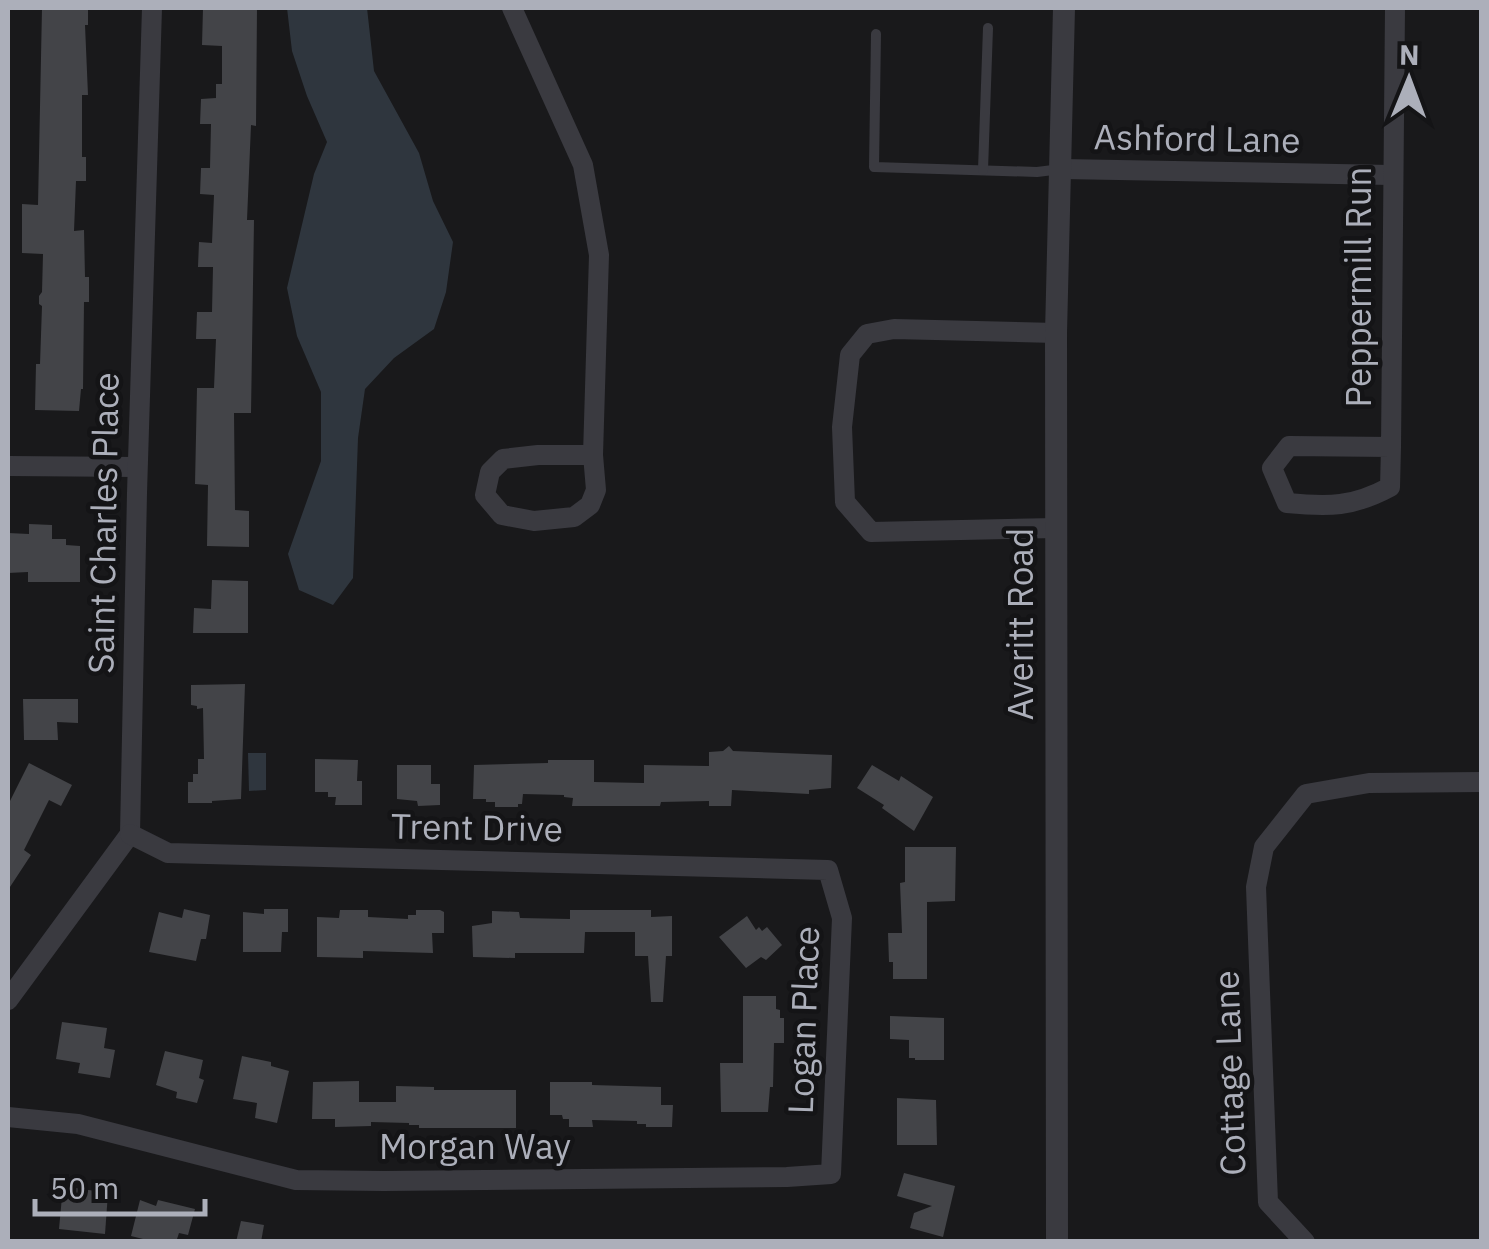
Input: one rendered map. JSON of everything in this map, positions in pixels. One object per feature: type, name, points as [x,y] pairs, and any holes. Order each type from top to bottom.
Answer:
[{"type":"street","name":"Saint Charles Place","points":[[130,834],[152,8]]},
{"type":"street","points":[[512,8],[583,165],[590,201],[599,255],[593,455],[596,490],[590,505],[574,516],[534,521],[502,515],[485,495],[490,472],[503,459],[593,455]]},
{"type":"street","name":"Averitt Road","points":[[1056,1242],[1056,333],[1064,8]]},
{"type":"street","name":"Peppermill Run","points":[[1390,447],[1289,446],[1272,468],[1288,502],[1324,506],[1365,500],[1390,486],[1395,8]]},
{"type":"street","name":"Ashford Lane","points":[[1062,169],[1392,175]]},
{"type":"street","points":[[1056,333],[894,329],[867,334],[850,355],[842,428],[844,502],[871,532],[1056,528]]},
{"type":"street","points":[[8,466],[138,467]]},
{"type":"street","name":"Cottage Lane","points":[[1305,1242],[1268,1202],[1256,886],[1264,847],[1306,794],[1368,783],[1482,782]]},
{"type":"street","points":[[8,1000],[130,834]]},
{"type":"street","name":"Trent Drive","points":[[130,834],[168,853],[828,870]]},
{"type":"street","name":"Logan Place","points":[[828,870],[842,918],[831,1174]]},
{"type":"street","name":"Morgan Way","points":[[8,1117],[78,1124],[296,1180],[831,1174]]},
{"type":"lane","points":[[984,170],[988,28]]},
{"type":"lane","points":[[876,34],[874,167],[1037,172],[1062,169]]},
{"type":"shaded area","points":[[287,8],[367,8],[374,71],[419,153],[433,201],[453,242],[446,292],[434,329],[394,358],[365,389],[358,438],[353,578],[333,605],[299,590],[288,554],[321,461],[321,392],[297,336],[287,288],[314,174],[327,142],[292,51]]},
{"type":"shaded area","points":[[248,753],[266,753],[266,790],[249,791]]},
{"type":"building","points":[[42,8],[88,8],[88,95],[82,95],[86,181],[76,181],[74,231],[84,230],[85,277],[89,277],[89,302],[84,302],[79,411],[35,410],[43,254],[22,253],[22,204],[38,205]]},
{"type":"building","points":[[203,8],[257,8],[256,126],[251,125],[247,220],[254,220],[251,413],[234,413],[235,510],[249,511],[249,547],[207,546],[208,485],[195,484],[197,388],[214,388],[216,339],[196,339],[197,312],[212,312],[213,267],[198,267],[199,242],[212,243],[214,195],[200,194],[201,168],[210,168],[211,124],[200,124],[201,99],[216,98],[216,84],[222,84],[222,46],[202,45]]},
{"type":"building","points":[[29,524],[52,525],[52,539],[66,539],[66,545],[80,546],[80,582],[28,582],[28,572],[8,573],[8,533],[29,534]]},
{"type":"building","points":[[212,580],[248,581],[248,633],[193,633],[194,608],[211,609]]},
{"type":"building","points":[[245,684],[241,799],[188,803],[188,782],[193,782],[193,774],[198,774],[198,759],[204,759],[203,708],[191,705],[191,685]]},
{"type":"building","points":[[23,699],[78,699],[78,723],[57,722],[58,740],[24,740]]},
{"type":"building","points":[[729,746],[733,751],[832,755],[831,788],[809,790],[809,794],[732,790],[731,806],[709,806],[709,801],[661,802],[660,806],[572,806],[573,798],[564,795],[523,794],[518,807],[495,807],[495,802],[473,799],[474,765],[594,760],[594,782],[644,783],[644,765],[709,766],[709,752],[723,751]]},
{"type":"building","points":[[315,759],[358,760],[362,805],[335,805],[336,797],[328,797],[328,792],[315,792]]},
{"type":"building","points":[[29,763],[72,785],[61,806],[49,800],[24,850],[31,855],[8,890],[8,805]]},
{"type":"building","points":[[397,765],[431,765],[431,784],[440,784],[440,805],[418,806],[417,801],[397,799]]},
{"type":"building","points":[[872,765],[899,781],[901,776],[933,797],[914,831],[857,788]]},
{"type":"building","points":[[905,847],[956,847],[955,901],[927,902],[927,979],[893,979],[893,962],[889,962],[888,933],[902,933],[900,883],[905,882]]},
{"type":"building","points":[[184,909],[210,915],[206,939],[201,939],[196,961],[149,952],[159,912],[182,918]]},
{"type":"building","points":[[264,909],[288,909],[288,932],[282,932],[281,952],[243,952],[243,912],[264,914]]},
{"type":"building","points":[[340,910],[368,910],[368,917],[408,919],[408,915],[416,915],[416,910],[440,910],[444,912],[444,933],[432,933],[433,953],[363,951],[363,958],[317,957],[317,917],[339,918]]},
{"type":"building","points":[[570,910],[651,910],[651,917],[672,916],[672,956],[666,956],[663,1002],[651,1002],[648,956],[635,956],[635,932],[585,932],[584,953],[473,957],[472,926],[492,923],[492,911],[519,912],[520,918],[570,919]]},
{"type":"building","points":[[747,916],[756,930],[767,927],[782,945],[766,960],[761,957],[746,968],[719,937]]},
{"type":"building","points":[[743,996],[776,996],[776,1009],[784,1018],[784,1043],[774,1043],[768,1112],[721,1112],[720,1063],[743,1063]]},
{"type":"building","points":[[890,1016],[944,1018],[944,1060],[909,1058],[909,1040],[890,1039]]},
{"type":"building","points":[[62,1022],[107,1028],[104,1048],[115,1050],[110,1078],[78,1073],[80,1063],[56,1059]]},
{"type":"building","points":[[165,1051],[203,1060],[199,1078],[204,1080],[197,1103],[176,1098],[177,1092],[156,1085]]},
{"type":"building","points":[[242,1056],[271,1062],[271,1066],[289,1071],[277,1123],[255,1118],[257,1103],[233,1099]]},
{"type":"building","points":[[359,1081],[359,1102],[396,1102],[396,1086],[516,1090],[516,1128],[419,1128],[409,1123],[371,1122],[371,1126],[335,1127],[335,1119],[312,1119],[313,1082]]},
{"type":"building","points":[[550,1082],[661,1087],[661,1105],[673,1105],[672,1127],[592,1120],[593,1127],[569,1127],[569,1119],[550,1115]]},
{"type":"building","points":[[897,1098],[936,1100],[937,1145],[897,1145]]},
{"type":"building","points":[[904,1173],[955,1186],[943,1237],[910,1228],[914,1213],[932,1206],[897,1196]]},
{"type":"building","points":[[63,1186],[108,1193],[105,1234],[59,1229]]},
{"type":"building","points":[[140,1200],[156,1206],[158,1200],[195,1209],[188,1235],[179,1233],[176,1242],[131,1236]]},
{"type":"building","points":[[241,1221],[264,1225],[261,1242],[236,1242]]}]
